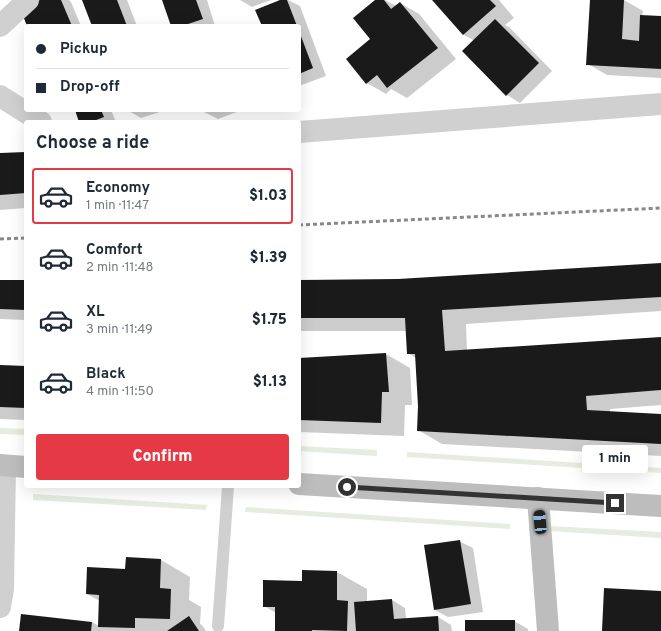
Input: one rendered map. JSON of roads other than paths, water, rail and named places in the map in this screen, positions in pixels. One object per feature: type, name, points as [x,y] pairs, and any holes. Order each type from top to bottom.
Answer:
[{"type":"main road","points":[[301,484],[661,506]]},
{"type":"main road","points":[[538,498],[548,631]]},
{"type":"street","points":[[0,26],[28,0]]},
{"type":"street","points":[[0,96],[24,111]]},
{"type":"street","points":[[301,132],[661,104]]},
{"type":"street","points":[[25,112],[38,120]]},
{"type":"street","points":[[0,607],[3,589],[10,466]]},
{"type":"lane","points":[[218,626],[228,488]]},
{"type":"railway","points":[[301,225],[661,208]]},
{"type":"railway","points":[[0,239],[24,238]]}]
